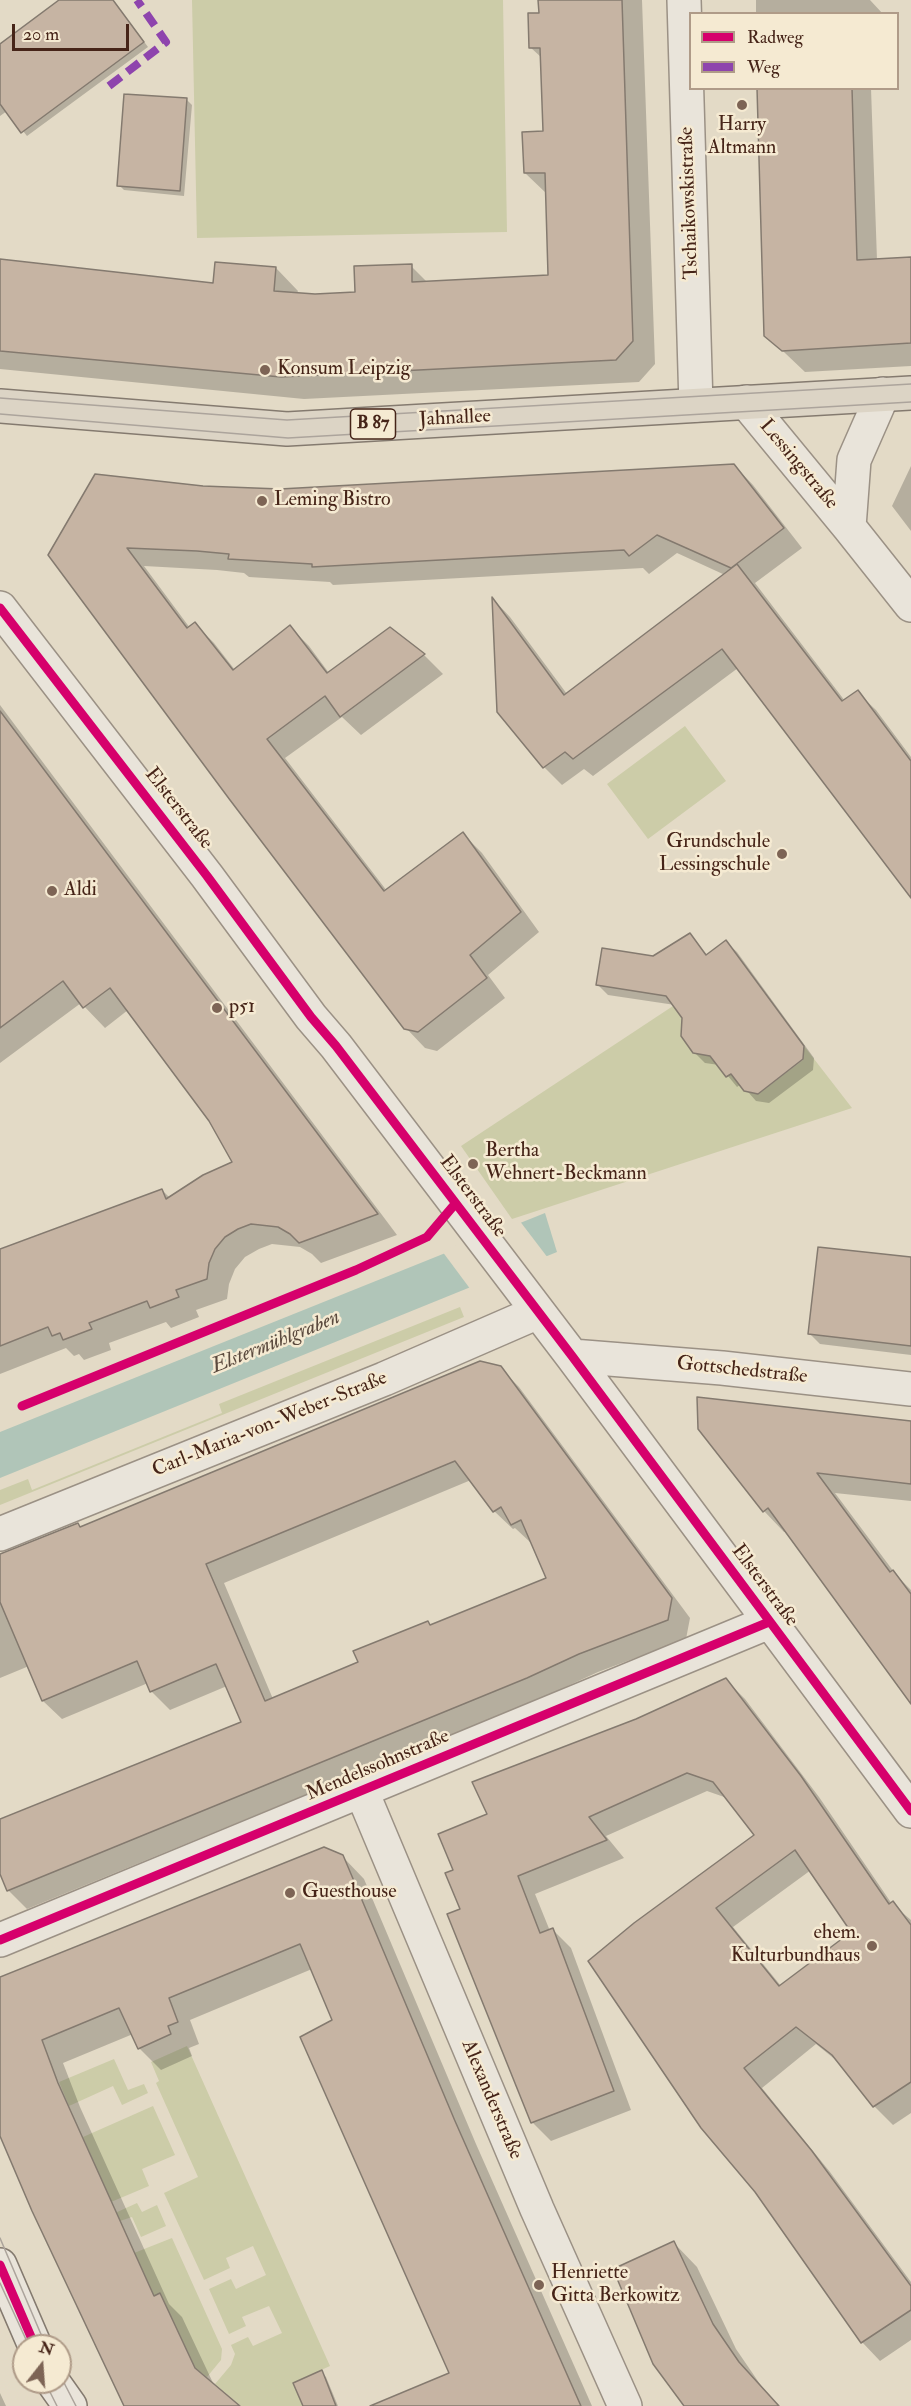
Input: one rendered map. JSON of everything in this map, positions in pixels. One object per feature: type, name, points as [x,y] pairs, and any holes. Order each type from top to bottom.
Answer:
[{"type":"main road","name":"Jahnallee","points":[[0,405],[287,429],[897,393]]},
{"type":"street","name":"Tschaikowskistraße","points":[[684,0],[696,405]]},
{"type":"street","name":"Lessingstraße","points":[[849,527],[854,460],[897,393]]},
{"type":"street","name":"Lessingstraße","points":[[746,402],[911,605]]},
{"type":"street","name":"Elsterstraße","points":[[0,608],[572,1356],[911,1811]]},
{"type":"street","name":"Carl-Maria-von-Weber-Straße","points":[[0,1534],[384,1379],[538,1312]]},
{"type":"street","name":"Gottschedstraße","points":[[572,1356],[722,1368],[911,1389]]},
{"type":"street","name":"Mendelssohnstraße","points":[[0,1940],[769,1622]]},
{"type":"street","name":"Alexanderstraße","points":[[362,1792],[532,2198],[625,2406]]},
{"type":"street","points":[[0,2265],[30,2334]]},
{"type":"street","points":[[60,2394],[70,2406]]},
{"type":"green space","points":[[192,0],[503,0],[507,232],[197,238]]},
{"type":"green space","points":[[685,726],[726,781],[648,839],[607,784]]},
{"type":"green space","points":[[673,1006],[682,1018],[681,1036],[693,1053],[710,1056],[726,1077],[731,1074],[758,1094],[803,1060],[804,1046],[852,1108],[512,1219],[461,1146]]},
{"type":"green space","points":[[460,1307],[464,1317],[0,1505],[0,1490],[28,1479],[32,1490],[222,1413],[219,1404]]},
{"type":"green space","points":[[187,2046],[330,2366],[293,2383],[303,2406],[241,2406],[215,2384],[231,2365],[235,2354],[231,2345],[248,2337],[253,2346],[282,2333],[269,2306],[242,2317],[246,2326],[229,2334],[209,2289],[231,2279],[236,2289],[266,2275],[253,2246],[226,2258],[230,2268],[204,2280],[164,2193],[198,2177],[156,2083],[159,2081],[151,2062]]},
{"type":"green space","points":[[114,2059],[128,2090],[144,2084],[148,2093],[122,2105],[113,2086],[69,2106],[59,2082]]},
{"type":"green space","points":[[153,2106],[175,2155],[142,2169],[149,2186],[111,2202],[83,2137]]},
{"type":"green space","points":[[137,2203],[142,2212],[157,2205],[166,2226],[141,2237],[132,2217],[120,2221],[115,2213]]},
{"type":"green space","points":[[172,2238],[222,2349],[221,2360],[207,2377],[195,2368],[160,2294],[154,2296],[134,2253]]},
{"type":"water","name":"Elstermühlgraben","points":[[545,1213],[557,1252],[0,1478],[0,1432]]},
{"type":"pier","points":[[519,1220],[548,1258],[471,1290],[442,1251]]},
{"type":"building","points":[[59,0],[113,0],[144,42],[21,133],[0,104],[0,44]]},
{"type":"building","points":[[538,0],[622,0],[633,341],[616,360],[281,377],[0,351],[0,259],[213,283],[215,262],[276,267],[274,291],[315,294],[355,292],[354,266],[412,264],[412,282],[548,275],[545,173],[524,173],[522,132],[543,131],[540,48],[529,48],[528,13],[539,13]]},
{"type":"building","points":[[757,90],[852,90],[857,260],[911,257],[911,343],[782,351],[764,336]]},
{"type":"building","points":[[124,94],[187,98],[180,191],[117,186]]},
{"type":"building","points":[[734,464],[784,528],[731,568],[657,535],[629,556],[624,550],[312,567],[312,564],[228,559],[229,554],[127,548],[187,628],[195,622],[233,670],[290,625],[327,673],[390,627],[425,654],[340,717],[325,696],[267,739],[384,891],[463,832],[521,912],[470,955],[487,978],[418,1032],[404,1029],[48,555],[95,474],[203,486],[280,489]]},
{"type":"building","points":[[737,564],[842,701],[858,690],[911,761],[911,898],[722,649],[573,759],[565,752],[543,768],[497,712],[492,597],[564,695]]},
{"type":"building","points":[[0,711],[378,1214],[299,1243],[278,1227],[251,1224],[225,1237],[215,1249],[209,1263],[207,1279],[176,1290],[179,1297],[150,1308],[147,1301],[89,1323],[92,1329],[63,1340],[60,1333],[52,1336],[48,1327],[0,1346],[0,1249],[162,1189],[166,1199],[203,1175],[232,1162],[209,1121],[110,988],[83,1008],[63,981],[0,1028]]},
{"type":"building","points":[[690,933],[706,955],[726,940],[804,1046],[803,1059],[758,1094],[744,1091],[731,1074],[726,1077],[710,1056],[693,1053],[681,1036],[682,1018],[666,996],[596,985],[602,948],[653,956]]},
{"type":"building","points":[[818,1247],[911,1257],[911,1346],[808,1334]]},
{"type":"building","points":[[480,1361],[501,1366],[672,1598],[668,1620],[579,1654],[527,1678],[7,1891],[0,1874],[0,1819],[241,1722],[216,1664],[150,1692],[137,1661],[42,1701],[0,1602],[0,1554],[78,1523],[80,1527]],"holes":[[[455,1461],[493,1512],[501,1507],[511,1525],[521,1520],[546,1578],[430,1625],[428,1621],[353,1651],[358,1662],[265,1701],[206,1564]]]},
{"type":"building","points":[[697,1397],[911,1421],[911,1484],[817,1473],[890,1572],[893,1570],[911,1594],[911,1704],[768,1508],[763,1512],[698,1429]]},
{"type":"building","points":[[726,1678],[801,1776],[889,1904],[893,1901],[911,1925],[911,2082],[873,2107],[832,2055],[796,2027],[744,2068],[812,2151],[911,2286],[911,2310],[861,2343],[755,2192],[701,2128],[588,1961],[634,1923],[754,1835],[713,1782],[687,1773],[589,1817],[607,1840],[518,1876],[540,1933],[553,1928],[614,2091],[531,2123],[447,1914],[460,1909],[445,1873],[453,1870],[438,1834],[487,1814],[472,1782],[636,1719]],"holes":[[[795,1850],[851,1932],[779,1986],[716,1908]]]},
{"type":"building","points":[[324,1847],[343,1855],[455,2121],[581,2406],[370,2406],[449,2373],[300,2037],[332,2020],[300,1944],[169,1998],[178,2022],[168,2026],[171,2034],[138,2049],[119,2008],[42,2040],[58,2083],[154,2296],[160,2293],[195,2368],[240,2406],[124,2406],[32,2211],[0,2136],[0,1977]]},
{"type":"building","points":[[674,2241],[713,2324],[739,2362],[779,2406],[684,2406],[653,2364],[613,2269]]},
{"type":"building","points":[[322,2370],[336,2406],[303,2406],[293,2383]]},
{"type":"tram line","points":[[0,398],[287,420],[911,384]]},
{"type":"tram line","points":[[0,414],[288,438],[911,402]]},
{"type":"tram line","points":[[0,2238],[41,2334]]},
{"type":"tram line","points":[[0,2283],[23,2334]]},
{"type":"tram line","points":[[51,2394],[57,2406]]},
{"type":"tram line","points":[[70,2394],[76,2406]]},
{"type":"marked path","points":[[109,86],[166,42],[137,0]]},
{"type":"cycle path","points":[[0,608],[572,1356],[911,1811]]},
{"type":"cycle path","points":[[22,1406],[356,1270],[427,1237],[455,1204]]},
{"type":"cycle path","points":[[0,1940],[769,1622]]},
{"type":"cycle path","points":[[0,2265],[30,2334]]},
{"type":"place","name":"Harry Altmann","points":[[742,105]]},
{"type":"place","name":"Konsum Leipzig","points":[[265,370]]},
{"type":"place","name":"Leming Bistro","points":[[262,501]]},
{"type":"place","name":"Grundschule Lessingschule","points":[[782,854]]},
{"type":"place","name":"Aldi","points":[[52,891]]},
{"type":"place","name":"p51","points":[[217,1008]]},
{"type":"place","name":"Bertha Wehnert-Beckmann","points":[[473,1164]]},
{"type":"place","name":"Guesthouse","points":[[290,1893]]},
{"type":"place","name":"ehem. Kulturbundhaus","points":[[872,1946]]},
{"type":"place","name":"Henriette Gitta Berkowitz","points":[[539,2285]]}]
